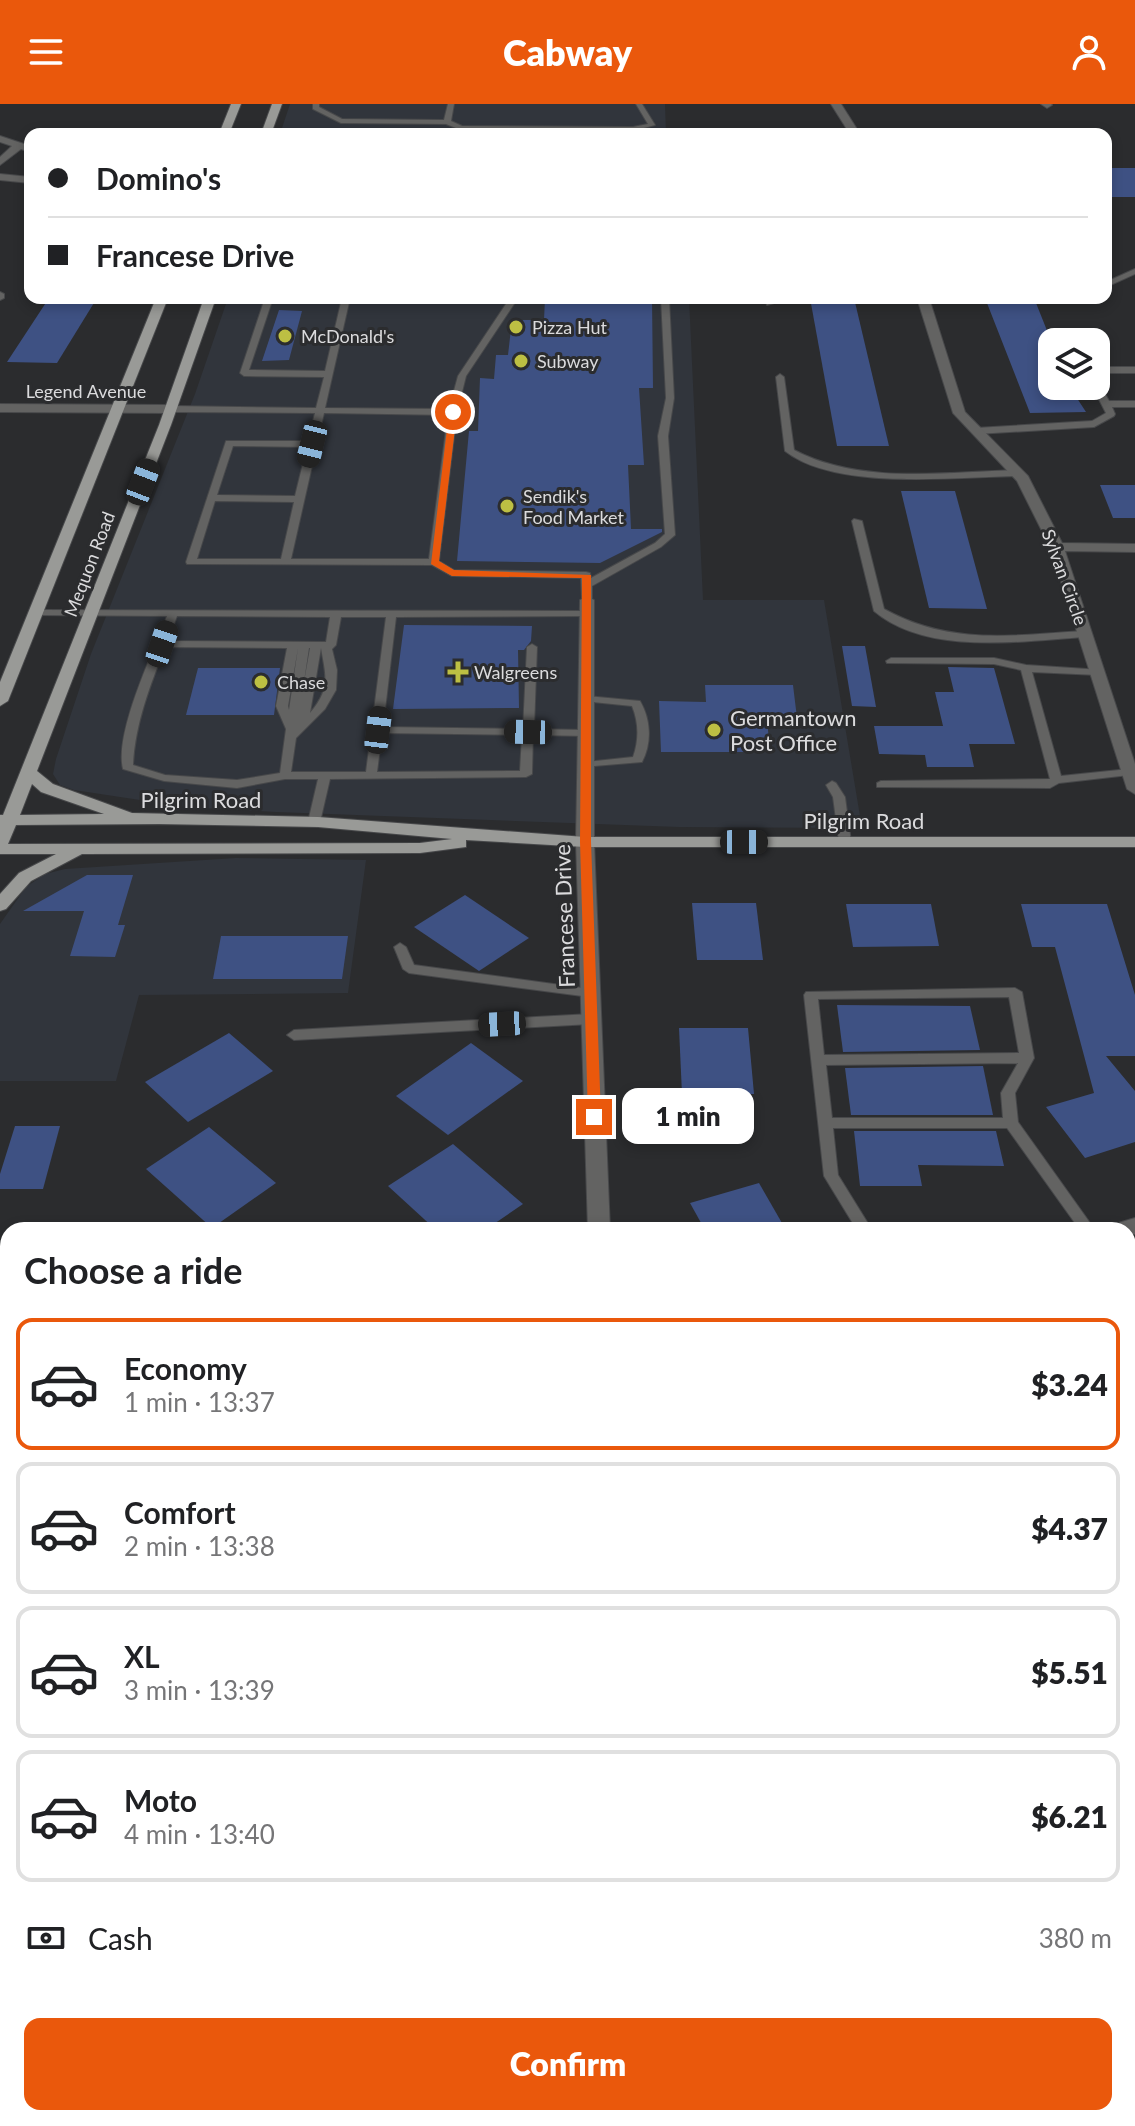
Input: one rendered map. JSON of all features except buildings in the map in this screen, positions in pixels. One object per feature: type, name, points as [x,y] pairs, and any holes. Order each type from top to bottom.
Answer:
[{"type":"main road","points":[[226,128],[236,104]]},
{"type":"main road","points":[[268,128],[277,104]]},
{"type":"main road","name":"Mequon Road","points":[[0,701],[160,304]]},
{"type":"main road","name":"Mequon Road","points":[[0,846],[4,820],[28,772],[91,613],[171,409],[208,304]]},
{"type":"main road","points":[[28,772],[47,788],[144,821]]},
{"type":"main road","name":"Pilgrim Road","points":[[4,820],[314,822],[420,830],[496,840],[585,842],[1135,842]]},
{"type":"main road","points":[[225,848],[231,822]]},
{"type":"main road","name":"Pilgrim Road","points":[[0,846],[82,849],[420,848],[496,840]]},
{"type":"main road","points":[[0,905],[25,877],[82,849]]},
{"type":"street","points":[[836,104],[851,128]]},
{"type":"street","points":[[0,139],[24,148]]},
{"type":"street","points":[[0,162],[17,147]]},
{"type":"street","points":[[0,177],[24,179]]},
{"type":"street","name":"Sylvan Circle","points":[[925,304],[959,413],[1017,473],[1057,547],[1135,789]]},
{"type":"street","name":"Legend Avenue","points":[[0,408],[171,409]]},
{"type":"street","points":[[1057,547],[1135,548]]},
{"type":"street","name":"Francese Drive","points":[[587,600],[585,842],[599,1222]]},
{"type":"lane","points":[[447,122],[451,104]]},
{"type":"lane","points":[[638,128],[652,125],[639,104]]},
{"type":"lane","points":[[315,106],[341,121],[447,122],[461,128]]},
{"type":"lane","points":[[1112,282],[1135,271]]},
{"type":"lane","points":[[267,304],[244,373],[327,374]]},
{"type":"lane","points":[[285,562],[344,304]]},
{"type":"lane","points":[[434,562],[453,412],[462,376],[510,304]]},
{"type":"lane","points":[[36,613],[533,615],[587,600],[670,535],[663,436],[670,403],[665,304]]},
{"type":"lane","points":[[1110,370],[1135,370]]},
{"type":"lane","points":[[780,377],[790,451],[801,459],[847,473],[1017,473]]},
{"type":"lane","points":[[976,431],[1094,424],[1111,414],[1104,400]]},
{"type":"lane","points":[[1106,404],[1135,404]]},
{"type":"lane","points":[[171,409],[453,412]]},
{"type":"lane","points":[[312,444],[229,443],[191,562],[434,562],[452,573],[586,575],[587,600]]},
{"type":"lane","points":[[211,498],[299,499]]},
{"type":"lane","points":[[857,521],[879,611],[900,625],[925,634],[969,639],[1085,634]]},
{"type":"lane","points":[[173,613],[127,751],[127,767],[141,774],[200,783],[258,783],[285,776],[526,774],[532,647]]},
{"type":"lane","points":[[162,644],[331,645],[336,614]]},
{"type":"lane","points":[[371,775],[391,615]]},
{"type":"lane","points":[[533,615],[533,630]]},
{"type":"lane","points":[[298,731],[327,702],[332,669],[313,647]]},
{"type":"lane","points":[[298,731],[282,706],[313,647]]},
{"type":"lane","points":[[285,776],[298,731],[313,647]]},
{"type":"lane","points":[[891,661],[994,661],[1026,668],[1098,672]]},
{"type":"lane","points":[[1026,668],[1056,780]]},
{"type":"lane","points":[[586,765],[638,760],[643,750],[642,711],[636,703],[587,699]]},
{"type":"lane","points":[[378,730],[586,733]]},
{"type":"lane","points":[[881,785],[1050,784],[1056,780],[1129,772]]},
{"type":"lane","points":[[314,822],[325,776]]},
{"type":"lane","points":[[832,785],[839,797],[845,842]]},
{"type":"lane","points":[[400,947],[409,969],[590,993]]},
{"type":"lane","points":[[860,1222],[831,1176],[811,995],[1015,992],[1027,1058],[1008,1093],[1011,1123],[1082,1222]]},
{"type":"lane","points":[[294,1035],[591,1019]]},
{"type":"lane","points":[[818,1060],[1027,1058]]},
{"type":"lane","points":[[825,1123],[1011,1123]]},
{"type":"shaded area","points":[[290,104],[665,104],[666,128],[282,128]]},
{"type":"shaded area","points":[[226,304],[689,304],[703,600],[824,600],[862,828],[679,827],[276,812],[186,807],[74,790],[60,785],[53,774],[56,759],[91,654],[195,394]]},
{"type":"shaded area","points":[[236,858],[366,860],[348,993],[139,995],[116,1081],[0,1081],[0,924],[26,887],[45,874],[65,869]]},
{"type":"place","name":"Pizza Hut","points":[[516,327]]},
{"type":"place","name":"McDonald's","points":[[285,336]]},
{"type":"place","name":"Subway","points":[[521,361]]},
{"type":"place","name":"Sendik's Food Market","points":[[507,506]]},
{"type":"place","name":"Walgreens","points":[[458,672]]},
{"type":"place","name":"Chase","points":[[261,682]]},
{"type":"place","name":"Germantown Post Office","points":[[714,730]]},
{"type":"route","points":[[453,412],[434,562],[452,573],[586,575],[585,842],[594,1117]]}]
